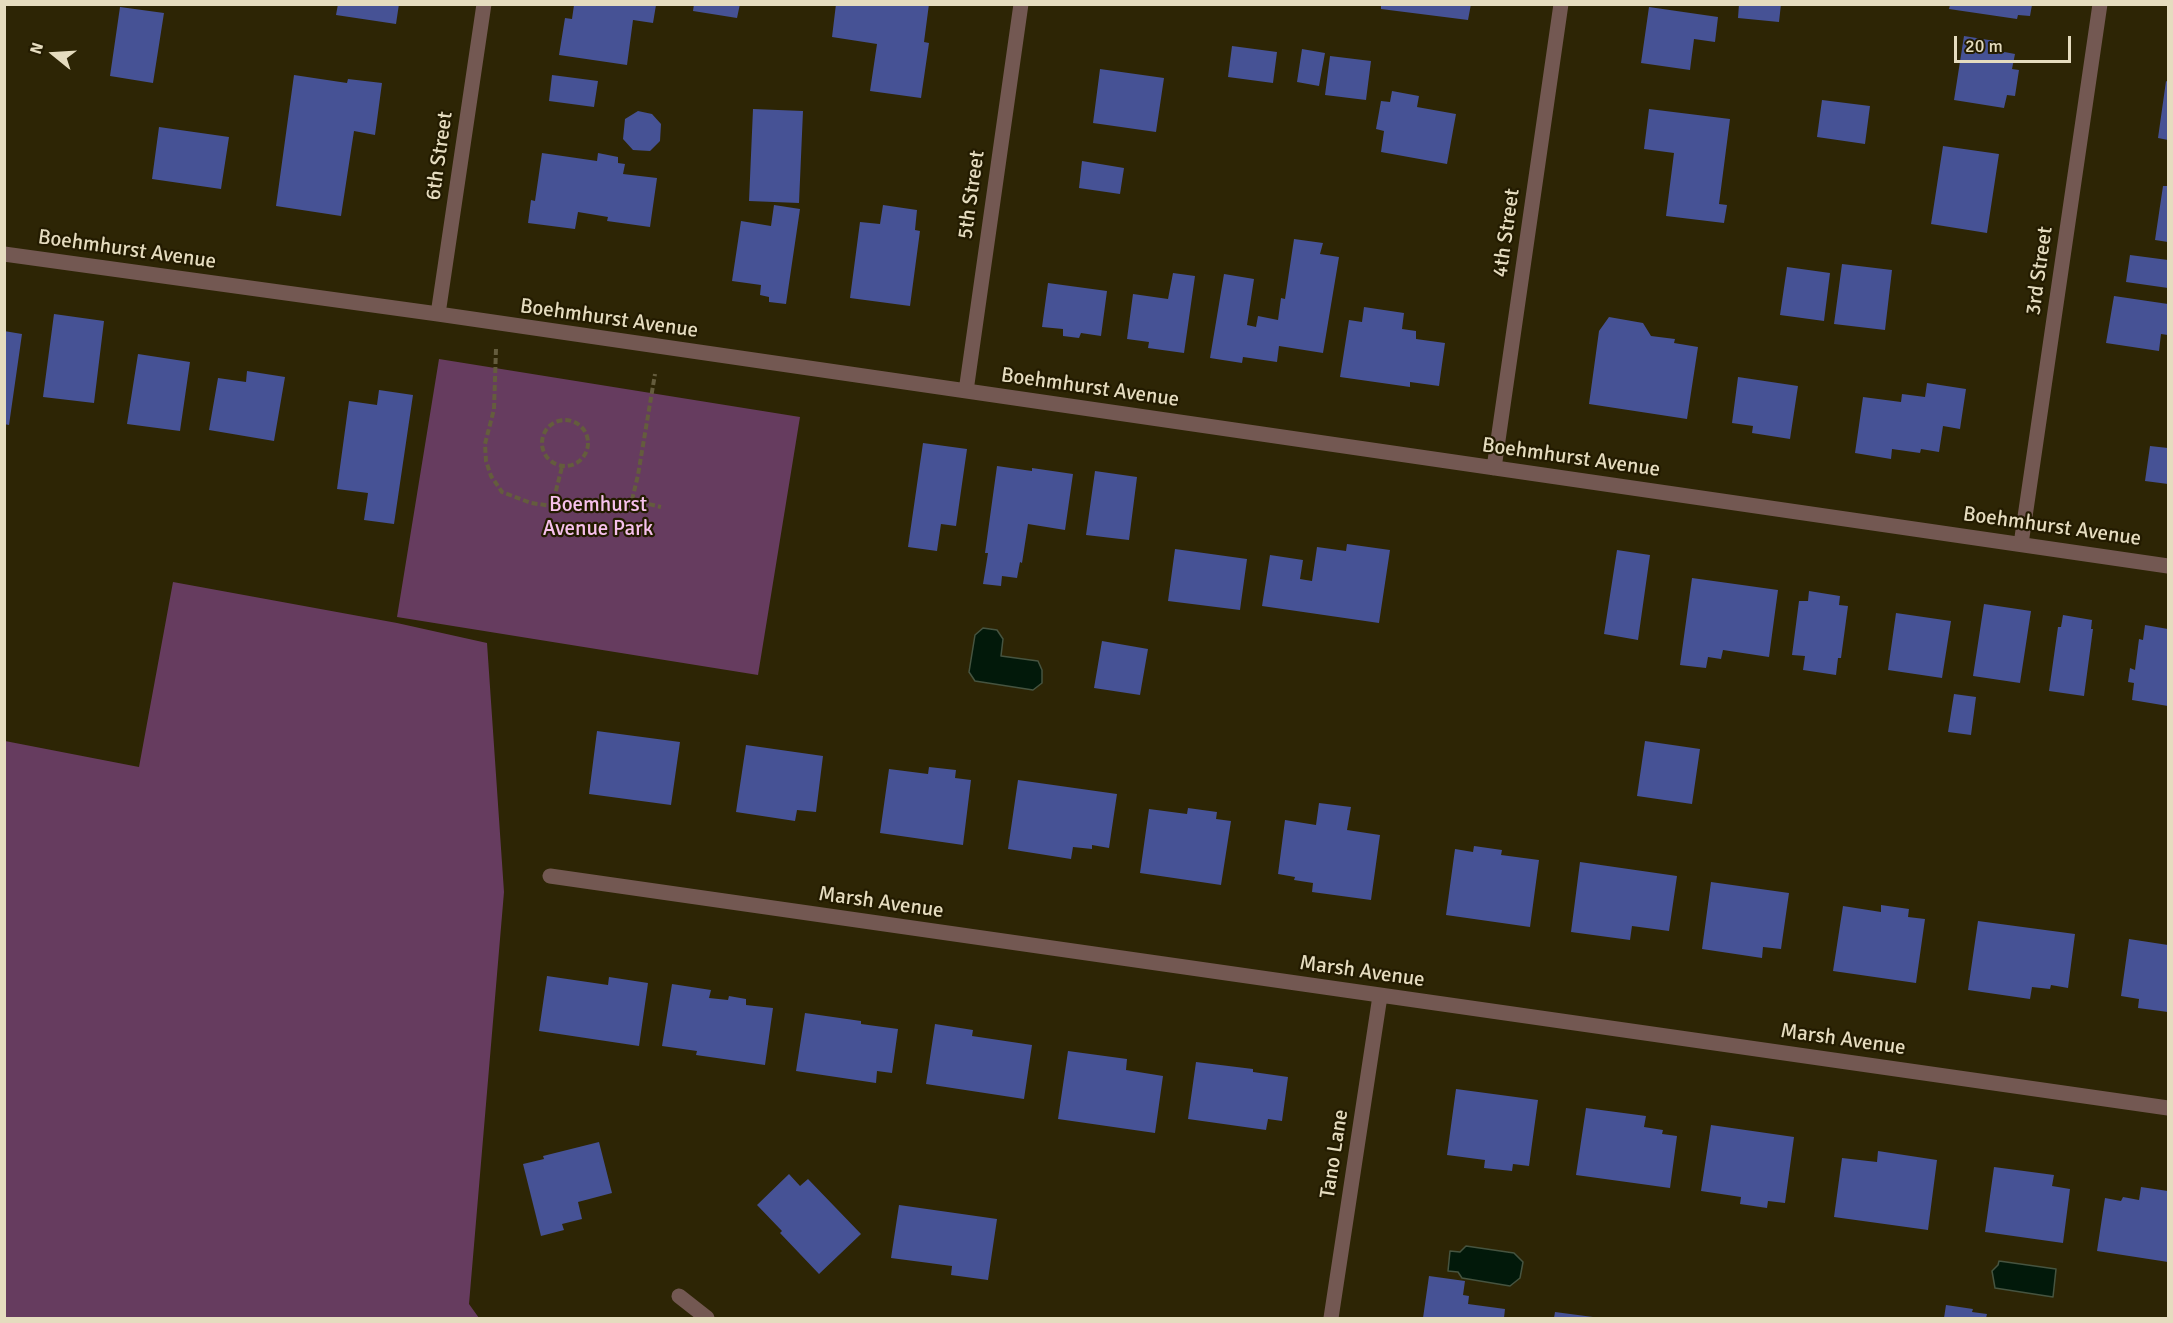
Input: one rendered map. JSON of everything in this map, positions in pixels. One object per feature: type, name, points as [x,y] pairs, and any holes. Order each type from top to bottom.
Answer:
[{"type":"street","name":"6th Street","points":[[438,314],[484,4]]},
{"type":"street","name":"5th Street","points":[[966,391],[1021,4]]},
{"type":"street","name":"4th Street","points":[[1494,468],[1560,4]]},
{"type":"street","name":"3rd Street","points":[[2021,544],[2100,4]]},
{"type":"street","name":"Boehmhurst Avenue","points":[[4,254],[438,314],[2169,566]]},
{"type":"street","name":"Marsh Avenue","points":[[550,876],[2169,1108]]},
{"type":"street","name":"Tano Lane","points":[[1331,1318],[1380,996]]},
{"type":"street","points":[[679,1296],[707,1318]]},
{"type":"path","points":[[495,324],[494,409],[485,444],[486,460],[491,476],[502,492],[531,503],[590,510],[632,500],[661,507]]},
{"type":"path","points":[[632,500],[659,347]]},
{"type":"path","points":[[567,420],[581,427],[586,434],[587,450],[578,462],[562,467],[549,461],[541,441],[543,434],[553,423],[567,420]]},
{"type":"path","points":[[552,506],[562,467]]},
{"type":"green space","name":"Boemhurst Avenue Park","points":[[439,359],[800,417],[758,675],[397,617]]},
{"type":"green space","points":[[173,582],[397,623],[487,643],[504,892],[469,1304],[479,1318],[5,1318],[5,741],[139,767]]},
{"type":"shaded area","points":[[983,628],[997,630],[1003,639],[1001,656],[1038,661],[1042,670],[1042,683],[1033,690],[975,681],[969,672],[975,635]]},
{"type":"shaded area","points":[[1466,1246],[1514,1253],[1523,1262],[1520,1278],[1510,1286],[1462,1278],[1458,1272],[1448,1271],[1450,1251],[1460,1252]]},
{"type":"shaded area","points":[[1999,1261],[2056,1269],[2053,1297],[1995,1288],[1992,1271]]},
{"type":"building","points":[[338,4],[399,4],[396,24],[336,15]]},
{"type":"building","points":[[694,4],[740,4],[737,18],[693,11]]},
{"type":"building","points":[[836,4],[929,4],[924,42],[929,43],[921,98],[870,91],[877,44],[832,37]]},
{"type":"building","points":[[1381,4],[1471,4],[1468,20],[1381,9]]},
{"type":"building","points":[[1739,4],[1781,4],[1779,22],[1738,18]]},
{"type":"building","points":[[574,5],[656,5],[653,23],[633,20],[627,65],[559,55],[565,18],[572,19]]},
{"type":"building","points":[[1950,5],[2032,5],[2030,16],[2018,15],[2017,19],[1949,9]]},
{"type":"building","points":[[120,7],[164,13],[153,83],[110,76]]},
{"type":"building","points":[[1649,7],[1718,17],[1715,42],[1694,39],[1690,70],[1641,63]]},
{"type":"building","points":[[1964,36],[1995,41],[1994,50],[2015,54],[2012,69],[2019,70],[2015,96],[2007,95],[2004,108],[1954,100]]},
{"type":"building","points":[[1232,46],[1277,52],[1273,83],[1228,77]]},
{"type":"building","points":[[1302,49],[1325,53],[1319,86],[1297,82]]},
{"type":"building","points":[[1330,56],[1371,61],[1366,100],[1325,95]]},
{"type":"building","points":[[1100,69],[1164,78],[1156,132],[1093,123]]},
{"type":"building","points":[[294,75],[347,83],[348,79],[382,83],[375,135],[354,131],[341,216],[276,206]]},
{"type":"building","points":[[552,75],[598,81],[594,107],[549,101]]},
{"type":"building","points":[[2166,81],[2168,82],[2168,140],[2158,138]]},
{"type":"building","points":[[1392,91],[1419,96],[1417,107],[1456,114],[1447,164],[1381,152],[1384,131],[1376,129],[1381,101],[1390,102]]},
{"type":"building","points":[[1822,100],[1870,106],[1865,144],[1817,137]]},
{"type":"building","points":[[753,109],[803,111],[799,203],[749,201]]},
{"type":"building","points":[[1649,109],[1730,119],[1719,204],[1727,205],[1724,223],[1666,216],[1674,153],[1644,149]]},
{"type":"building","points":[[638,111],[652,114],[661,124],[660,141],[650,151],[633,150],[623,139],[625,119]]},
{"type":"building","points":[[159,127],[229,137],[221,189],[152,179]]},
{"type":"building","points":[[1943,146],[1999,154],[1987,233],[1931,224]]},
{"type":"building","points":[[542,153],[597,161],[598,153],[618,157],[618,163],[625,164],[623,174],[657,178],[650,227],[607,221],[608,217],[578,212],[575,229],[528,223],[531,200],[535,201]]},
{"type":"building","points":[[1082,161],[1124,168],[1120,194],[1079,188]]},
{"type":"building","points":[[2163,186],[2168,186],[2168,242],[2155,240]]},
{"type":"building","points":[[774,205],[800,209],[786,304],[769,302],[769,297],[760,295],[761,285],[732,281],[741,221],[771,226]]},
{"type":"building","points":[[883,205],[917,210],[915,230],[920,231],[910,306],[850,298],[860,222],[880,224]]},
{"type":"building","points":[[1294,239],[1323,243],[1320,254],[1339,257],[1323,353],[1279,346],[1277,362],[1243,357],[1242,363],[1210,358],[1224,274],[1254,279],[1247,325],[1256,327],[1258,316],[1278,320],[1281,298],[1285,299]]},
{"type":"building","points":[[2130,255],[2168,260],[2168,288],[2126,282]]},
{"type":"building","points":[[1842,264],[1892,270],[1885,330],[1834,324]]},
{"type":"building","points":[[1787,267],[1830,273],[1824,321],[1780,315]]},
{"type":"building","points":[[1173,273],[1195,276],[1184,353],[1148,348],[1149,342],[1127,339],[1133,294],[1168,299]]},
{"type":"building","points":[[1048,283],[1107,291],[1101,336],[1081,333],[1079,338],[1063,336],[1063,329],[1042,327]]},
{"type":"building","points":[[2114,296],[2168,304],[2168,335],[2161,334],[2159,351],[2106,343]]},
{"type":"building","points":[[1364,307],[1404,313],[1402,329],[1416,331],[1416,339],[1445,343],[1439,386],[1410,382],[1410,387],[1340,377],[1349,320],[1362,322]]},
{"type":"building","points":[[54,314],[104,321],[94,403],[43,397]]},
{"type":"building","points":[[1609,317],[1643,323],[1651,336],[1675,339],[1674,343],[1698,347],[1687,419],[1589,404],[1599,331]]},
{"type":"building","points":[[4,331],[22,334],[9,425],[4,424]]},
{"type":"building","points":[[138,354],[190,362],[180,431],[127,424]]},
{"type":"building","points":[[247,371],[285,377],[274,441],[209,430],[218,378],[246,382]]},
{"type":"building","points":[[1738,377],[1798,386],[1790,439],[1752,433],[1753,426],[1732,423]]},
{"type":"building","points":[[1927,383],[1966,389],[1960,429],[1943,426],[1939,452],[1921,449],[1920,453],[1892,449],[1891,459],[1855,453],[1863,397],[1901,402],[1902,394],[1925,397]]},
{"type":"building","points":[[379,390],[413,395],[394,524],[364,520],[368,493],[337,489],[349,401],[377,405]]},
{"type":"building","points":[[923,443],[967,449],[956,526],[941,524],[937,551],[908,547]]},
{"type":"building","points":[[2150,446],[2168,448],[2168,484],[2145,481]]},
{"type":"building","points":[[997,466],[1073,474],[1065,530],[1028,524],[1022,563],[1020,562],[1017,578],[1002,576],[1001,586],[983,584]]},
{"type":"building","points":[[1095,471],[1137,477],[1129,540],[1086,535]]},
{"type":"building","points":[[1347,544],[1390,550],[1379,623],[1262,606],[1270,555],[1303,560],[1300,579],[1312,581],[1317,547],[1346,551]]},
{"type":"building","points":[[1175,549],[1247,559],[1240,610],[1168,601]]},
{"type":"building","points":[[1617,550],[1650,555],[1638,640],[1604,634]]},
{"type":"building","points":[[1692,578],[1778,590],[1769,657],[1723,650],[1721,659],[1708,657],[1706,668],[1680,665]]},
{"type":"building","points":[[1809,591],[1840,596],[1839,605],[1848,606],[1841,658],[1838,658],[1836,675],[1803,670],[1805,656],[1792,655],[1799,601],[1808,601]]},
{"type":"building","points":[[1984,604],[2031,611],[2020,683],[1973,676]]},
{"type":"building","points":[[1896,613],[1951,621],[1942,678],[1888,670]]},
{"type":"building","points":[[2063,615],[2092,620],[2091,629],[2093,629],[2084,696],[2049,691],[2058,627],[2061,627]]},
{"type":"building","points":[[2145,625],[2168,629],[2168,706],[2132,700],[2134,683],[2128,682],[2130,668],[2135,670],[2139,639],[2143,640]]},
{"type":"building","points":[[1102,641],[1148,649],[1140,695],[1094,688]]},
{"type":"building","points":[[1954,694],[1976,697],[1971,735],[1948,732]]},
{"type":"building","points":[[597,731],[680,742],[671,805],[589,794]]},
{"type":"building","points":[[1645,741],[1700,749],[1692,804],[1637,796]]},
{"type":"building","points":[[746,745],[823,756],[816,812],[797,810],[795,821],[736,812]]},
{"type":"building","points":[[929,767],[956,770],[955,778],[971,780],[963,845],[880,833],[889,769],[928,774]]},
{"type":"building","points":[[1018,780],[1117,794],[1109,848],[1092,845],[1092,849],[1073,847],[1071,859],[1008,849]]},
{"type":"building","points":[[1319,803],[1351,807],[1347,830],[1380,835],[1371,900],[1312,892],[1313,883],[1294,880],[1295,877],[1278,874],[1285,820],[1316,825]]},
{"type":"building","points":[[1188,808],[1217,812],[1216,819],[1231,821],[1221,885],[1140,873],[1149,809],[1187,814]]},
{"type":"building","points":[[1474,846],[1502,850],[1501,855],[1539,860],[1530,927],[1446,915],[1455,849],[1473,852]]},
{"type":"building","points":[[1580,862],[1677,876],[1669,931],[1632,926],[1630,940],[1571,932]]},
{"type":"building","points":[[1711,882],[1789,893],[1781,949],[1763,947],[1762,958],[1702,949]]},
{"type":"building","points":[[1881,905],[1909,909],[1908,917],[1925,919],[1916,983],[1833,971],[1843,906],[1881,912]]},
{"type":"building","points":[[1978,921],[2075,934],[2068,988],[2051,985],[2050,989],[2032,987],[2030,999],[1968,990]]},
{"type":"building","points":[[2129,939],[2168,945],[2168,1012],[2138,1008],[2139,999],[2121,996]]},
{"type":"building","points":[[547,976],[608,985],[609,977],[648,983],[639,1046],[539,1031]]},
{"type":"building","points":[[672,984],[711,990],[709,998],[728,1000],[729,996],[746,999],[746,1005],[773,1008],[765,1065],[696,1055],[697,1051],[662,1046]]},
{"type":"building","points":[[805,1013],[898,1029],[892,1073],[877,1071],[876,1083],[796,1071]]},
{"type":"building","points":[[935,1024],[973,1030],[972,1036],[1032,1045],[1024,1099],[926,1084]]},
{"type":"building","points":[[1068,1051],[1127,1059],[1126,1070],[1163,1076],[1155,1133],[1058,1119]]},
{"type":"building","points":[[1196,1062],[1253,1069],[1253,1072],[1288,1077],[1282,1121],[1268,1119],[1266,1130],[1188,1119]]},
{"type":"building","points":[[1456,1089],[1538,1100],[1529,1166],[1513,1164],[1512,1171],[1484,1168],[1485,1160],[1447,1155]]},
{"type":"building","points":[[1586,1108],[1646,1116],[1644,1127],[1663,1130],[1662,1134],[1677,1136],[1670,1188],[1576,1175]]},
{"type":"building","points":[[1711,1125],[1794,1137],[1785,1203],[1768,1201],[1767,1208],[1740,1204],[1741,1197],[1701,1191]]},
{"type":"building","points":[[599,1142],[612,1193],[578,1202],[582,1219],[562,1224],[564,1230],[541,1236],[523,1164],[544,1159],[543,1156]]},
{"type":"building","points":[[1878,1151],[1937,1160],[1928,1230],[1834,1217],[1842,1158],[1877,1162]]},
{"type":"building","points":[[1994,1167],[2054,1175],[2052,1186],[2070,1189],[2063,1243],[1985,1232]]},
{"type":"building","points":[[789,1174],[800,1186],[808,1179],[861,1234],[819,1274],[757,1205]]},
{"type":"building","points":[[2141,1187],[2168,1191],[2168,1262],[2097,1251],[2105,1198],[2121,1201],[2123,1197],[2139,1200]]},
{"type":"building","points":[[899,1205],[997,1219],[988,1280],[951,1275],[952,1266],[891,1258]]},
{"type":"building","points":[[1429,1276],[1465,1281],[1463,1295],[1469,1296],[1468,1304],[1505,1309],[1504,1318],[1423,1318]]},
{"type":"building","points":[[1946,1305],[1973,1309],[1972,1312],[1987,1314],[1986,1318],[1944,1318]]},
{"type":"building","points":[[1555,1312],[1593,1317],[1593,1318],[1554,1318]]}]
